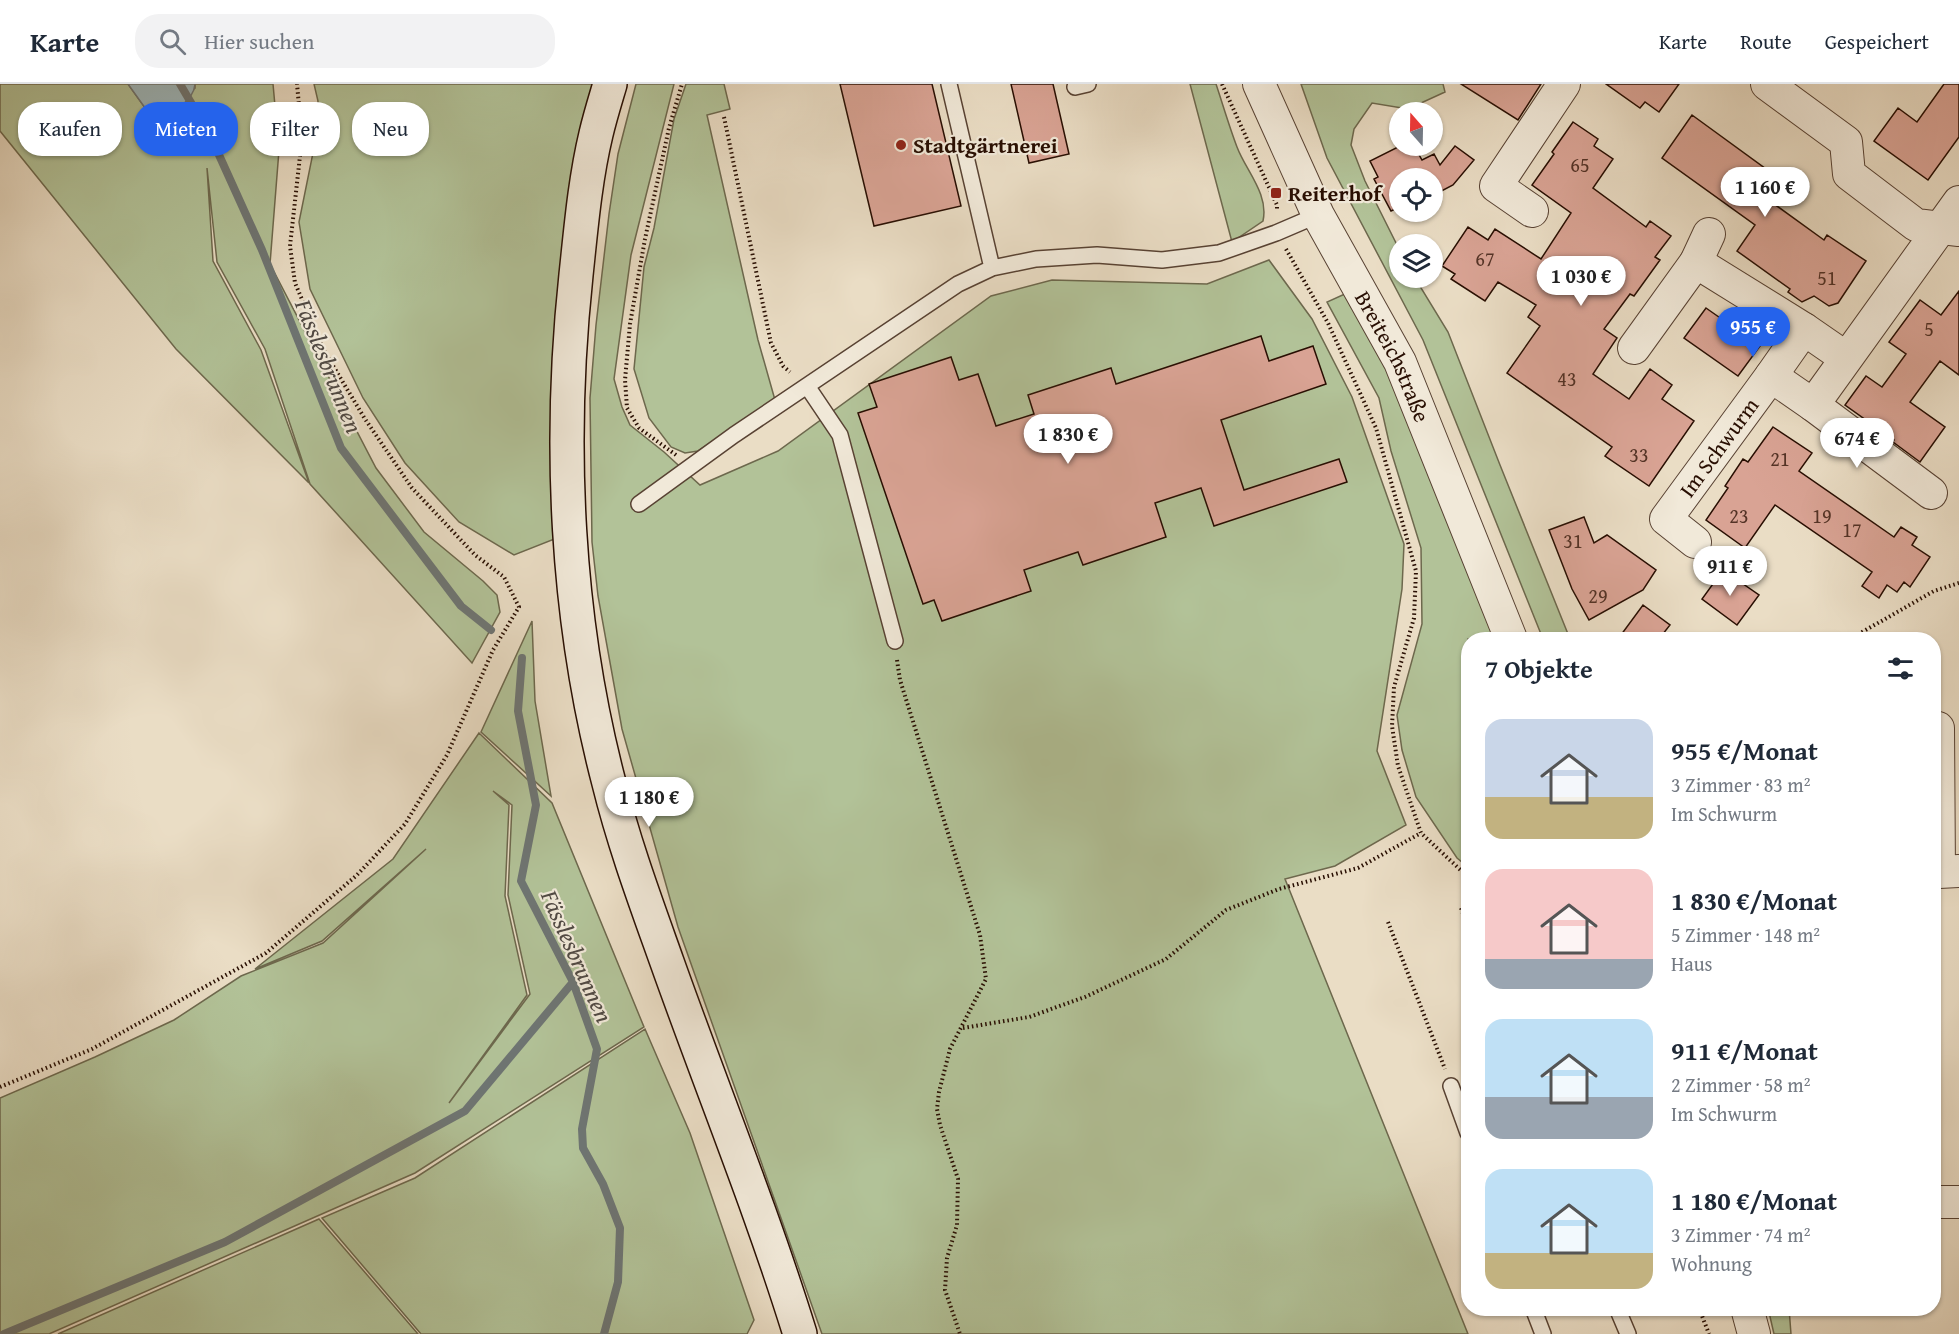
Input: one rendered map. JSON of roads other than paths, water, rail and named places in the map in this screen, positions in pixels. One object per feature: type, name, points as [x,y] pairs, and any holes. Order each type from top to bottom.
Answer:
[{"type":"main road","points":[[610,84],[595,137],[582,219],[567,385],[566,467],[571,544],[589,689],[609,783],[631,860],[696,1044],[756,1202],[800,1334]]},
{"type":"street","name":"Breiteichstraße","points":[[1259,84],[1318,215],[1400,362],[1508,632]]},
{"type":"street","points":[[1532,211],[1496,186],[1564,84]]},
{"type":"street","points":[[1767,84],[1846,142],[1849,174],[1916,225],[1950,229]]},
{"type":"street","points":[[1813,405],[1846,358],[1950,229],[1959,202]]},
{"type":"street","points":[[1634,348],[1696,262],[1709,234]]},
{"type":"street","points":[[1696,262],[1846,358]]},
{"type":"street","name":"Im Schwurm","points":[[1695,542],[1656,511],[1771,376],[1804,329]]},
{"type":"street","name":"Im Schwurm","points":[[1771,376],[1931,493]]},
{"type":"street","points":[[1941,752],[1943,728]]},
{"type":"street","points":[[1941,850],[1944,872]]},
{"type":"street","points":[[1941,1202],[1959,1202]]},
{"type":"street","points":[[1749,1316],[1754,1334]]},
{"type":"lane","points":[[949,84],[992,268]]},
{"type":"lane","points":[[639,504],[734,435],[958,285],[992,268],[1036,259],[1097,255],[1162,260],[1219,253],[1318,215]]},
{"type":"lane","points":[[807,387],[840,435],[895,641]]},
{"type":"lane","points":[[1451,1086],[1461,1114]]},
{"type":"lane","points":[[1536,1316],[1543,1334]]},
{"type":"lane","points":[[1620,1316],[1628,1334]]},
{"type":"water","points":[[128,84],[195,84],[194,91],[185,102],[141,102]]},
{"type":"waterway","name":"Fässlesbrunnen","points":[[180,84],[210,135],[262,250],[341,448],[461,606],[491,630]]},
{"type":"waterway","name":"Fässlesbrunnen","points":[[522,658],[518,711],[536,805],[521,881],[573,982],[597,1049],[582,1129],[583,1148],[603,1184],[620,1228],[618,1282],[604,1334]]},
{"type":"waterway","points":[[4,1334],[225,1242],[465,1111],[573,982]]},
{"type":"place","name":"Stadtgärtnerei","points":[[901,145]]},
{"type":"place","name":"Reiterhof","points":[[1276,193]]}]
